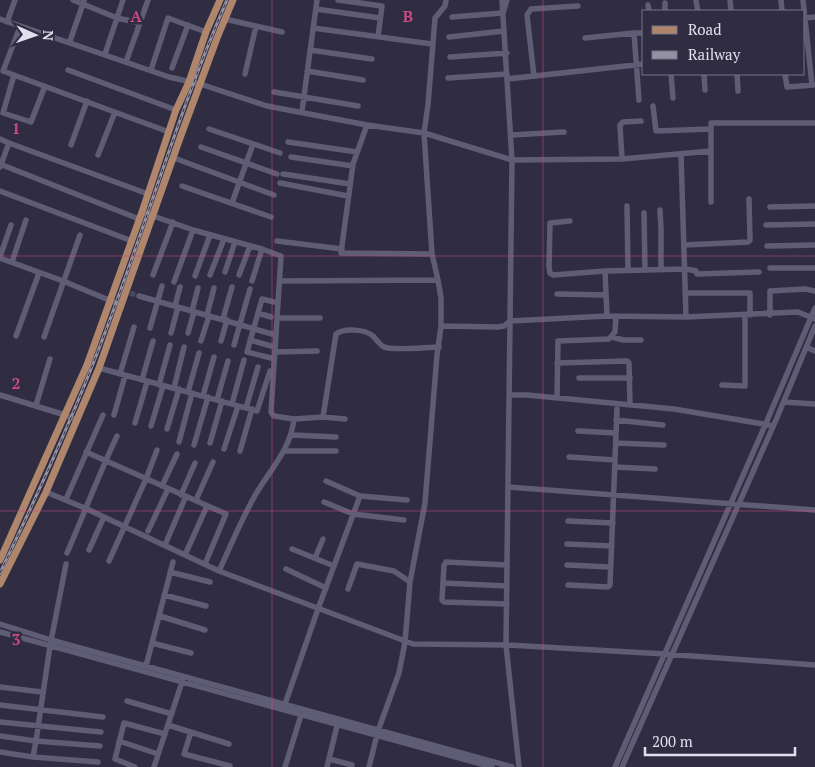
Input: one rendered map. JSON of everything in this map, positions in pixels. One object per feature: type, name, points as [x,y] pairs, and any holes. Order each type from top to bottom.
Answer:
[{"type":"main road","points":[[0,560],[87,365],[132,241],[176,110],[189,82],[206,32],[220,0]]},
{"type":"main road","points":[[0,584],[46,492],[99,368],[121,305],[128,292],[200,84],[233,0]]},
{"type":"street","points":[[7,22],[15,0]]},
{"type":"street","points":[[73,0],[84,2],[117,18],[140,23]]},
{"type":"street","points":[[105,54],[123,0]]},
{"type":"street","points":[[126,62],[148,0]]},
{"type":"street","points":[[302,111],[317,0]]},
{"type":"street","points":[[338,0],[382,6],[378,37]]},
{"type":"street","points":[[369,767],[377,733],[399,672],[405,642],[410,582],[425,503],[441,326],[441,298],[432,254],[424,132],[435,18],[445,6],[446,0]]},
{"type":"street","points":[[502,0],[507,53],[512,160],[506,645],[519,767]]},
{"type":"street","points":[[503,13],[507,0]]},
{"type":"street","points":[[70,42],[84,2]]},
{"type":"street","points":[[665,3],[665,10]]},
{"type":"street","points":[[534,76],[529,11],[578,6]]},
{"type":"street","points":[[316,9],[380,18]]},
{"type":"street","points":[[452,17],[503,13]]},
{"type":"street","points":[[151,70],[168,18],[206,32]]},
{"type":"street","points":[[0,19],[126,62],[268,106],[367,125],[424,132],[512,160],[622,159],[711,151]]},
{"type":"street","points":[[225,19],[282,32]]},
{"type":"street","points":[[172,68],[188,25]]},
{"type":"street","points":[[785,75],[787,87],[813,85],[805,25]]},
{"type":"street","points":[[245,74],[256,26]]},
{"type":"street","points":[[0,77],[20,27]]},
{"type":"street","points":[[313,28],[432,44]]},
{"type":"street","points":[[449,37],[504,31]]},
{"type":"street","points":[[634,33],[640,100]]},
{"type":"street","points":[[585,38],[642,33]]},
{"type":"street","points":[[310,50],[372,59]]},
{"type":"street","points":[[450,57],[507,53]]},
{"type":"street","points":[[448,78],[534,76],[642,64]]},
{"type":"street","points":[[68,70],[176,110]]},
{"type":"street","points":[[3,71],[169,132]]},
{"type":"street","points":[[307,72],[363,80]]},
{"type":"street","points":[[14,75],[1,113],[31,122],[45,86]]},
{"type":"street","points":[[671,75],[674,98]]},
{"type":"street","points":[[704,75],[705,90]]},
{"type":"street","points":[[737,75],[738,91]]},
{"type":"street","points":[[274,92],[358,106]]},
{"type":"street","points":[[71,145],[87,101]]},
{"type":"street","points":[[653,106],[656,131],[712,129]]},
{"type":"street","points":[[98,155],[115,112]]},
{"type":"street","points":[[622,159],[620,125],[623,122],[641,121]]},
{"type":"street","points":[[711,202],[712,123],[815,124]]},
{"type":"street","points":[[367,125],[353,166],[342,253],[432,254]]},
{"type":"street","points":[[209,129],[280,153]]},
{"type":"street","points":[[511,135],[564,132]]},
{"type":"street","points":[[0,139],[148,194]]},
{"type":"street","points":[[288,142],[357,152]]},
{"type":"street","points":[[9,143],[0,165],[139,219]]},
{"type":"street","points":[[232,203],[252,144]]},
{"type":"street","points":[[202,147],[280,174],[350,184]]},
{"type":"street","points":[[682,154],[686,317]]},
{"type":"street","points":[[292,157],[353,166]]},
{"type":"street","points":[[174,158],[274,195]]},
{"type":"street","points":[[280,183],[348,196]]},
{"type":"street","points":[[182,186],[271,217]]},
{"type":"street","points":[[0,191],[132,241]]},
{"type":"street","points":[[684,245],[748,242],[750,240],[749,200]]},
{"type":"street","points":[[627,206],[628,270]]},
{"type":"street","points":[[770,206],[815,206]]},
{"type":"street","points":[[660,210],[661,270]]},
{"type":"street","points":[[142,212],[193,230],[281,256],[280,281],[274,318],[271,412],[274,416],[294,419],[323,417],[345,420]]},
{"type":"street","points":[[644,213],[645,270]]},
{"type":"street","points":[[12,262],[26,220]]},
{"type":"street","points":[[570,221],[550,223],[548,267],[553,275],[605,271],[686,269],[696,271],[697,274],[759,272]]},
{"type":"street","points":[[153,275],[173,222]]},
{"type":"street","points":[[766,225],[815,224]]},
{"type":"street","points":[[11,225],[0,257],[121,305]]},
{"type":"street","points":[[174,282],[193,230]]},
{"type":"street","points":[[44,337],[80,234]]},
{"type":"street","points":[[195,276],[210,234]]},
{"type":"street","points":[[210,275],[224,239]]},
{"type":"street","points":[[277,241],[342,249]]},
{"type":"street","points":[[225,272],[235,242]]},
{"type":"street","points":[[767,246],[815,245]]},
{"type":"street","points":[[238,275],[250,246]]},
{"type":"street","points":[[252,280],[262,249]]},
{"type":"street","points":[[770,268],[815,268]]},
{"type":"street","points":[[605,271],[606,316]]},
{"type":"street","points":[[16,336],[39,273]]},
{"type":"street","points":[[280,281],[438,280]]},
{"type":"street","points":[[150,328],[162,286]]},
{"type":"street","points":[[171,333],[180,287]]},
{"type":"street","points":[[221,341],[232,287]]},
{"type":"street","points":[[188,333],[198,288]]},
{"type":"street","points":[[201,341],[214,288]]},
{"type":"street","points":[[770,315],[770,291],[805,288],[815,291]]},
{"type":"street","points":[[234,345],[250,289]]},
{"type":"street","points":[[686,293],[750,292],[745,386],[722,385]]},
{"type":"street","points":[[557,294],[606,295]]},
{"type":"street","points":[[139,296],[272,334]]},
{"type":"street","points":[[271,358],[247,352],[262,299],[274,302]]},
{"type":"street","points":[[615,767],[813,318],[815,308]]},
{"type":"street","points":[[441,326],[498,327],[504,326],[510,321],[606,316],[686,317],[770,315],[798,312],[813,318]]},
{"type":"street","points":[[258,314],[274,318],[320,318]]},
{"type":"street","points":[[612,337],[615,332],[616,316]]},
{"type":"street","points":[[622,767],[784,402],[815,326]]},
{"type":"street","points":[[114,415],[134,327]]},
{"type":"street","points":[[323,417],[336,334],[341,330],[371,334],[384,347],[438,347]]},
{"type":"street","points":[[558,398],[558,341],[609,339],[612,337],[623,340],[642,340]]},
{"type":"street","points":[[250,340],[273,349],[317,351]]},
{"type":"street","points":[[135,423],[153,341]]},
{"type":"street","points":[[151,426],[170,345]]},
{"type":"street","points":[[167,429],[184,347]]},
{"type":"street","points":[[806,347],[815,351]]},
{"type":"street","points":[[179,442],[199,353]]},
{"type":"street","points":[[194,445],[214,357]]},
{"type":"street","points":[[36,405],[50,360]]},
{"type":"street","points":[[224,449],[244,360]]},
{"type":"street","points":[[557,363],[627,361],[629,363],[630,405]]},
{"type":"street","points":[[210,444],[228,362]]},
{"type":"street","points":[[240,451],[258,367]]},
{"type":"street","points":[[99,368],[257,411],[270,371]]},
{"type":"street","points":[[578,378],[630,378]]},
{"type":"street","points":[[0,394],[76,420]]},
{"type":"street","points":[[509,395],[674,409],[766,423],[773,427]]},
{"type":"street","points":[[784,402],[815,404]]},
{"type":"street","points":[[568,585],[608,587],[610,585],[617,410]]},
{"type":"street","points":[[67,497],[103,415]]},
{"type":"street","points":[[219,571],[253,500],[292,435],[294,419]]},
{"type":"street","points":[[616,420],[663,425]]},
{"type":"street","points":[[578,431],[616,433]]},
{"type":"street","points":[[292,435],[336,437]]},
{"type":"street","points":[[67,553],[117,436]]},
{"type":"street","points":[[616,443],[664,446]]},
{"type":"street","points":[[109,561],[126,527],[157,450]]},
{"type":"street","points":[[284,451],[336,451]]},
{"type":"street","points":[[86,452],[226,514],[205,564]]},
{"type":"street","points":[[148,531],[177,454]]},
{"type":"street","points":[[569,457],[655,469]]},
{"type":"street","points":[[196,500],[213,462]]},
{"type":"street","points":[[165,546],[195,463]]},
{"type":"street","points":[[326,481],[360,496],[406,500]]},
{"type":"street","points":[[508,487],[731,502],[815,510]]},
{"type":"street","points":[[46,492],[87,509],[219,571],[413,644],[506,645],[672,654],[815,665]]},
{"type":"street","points":[[285,704],[360,496]]},
{"type":"street","points":[[324,502],[354,514],[404,520]]},
{"type":"street","points":[[185,555],[207,506]]},
{"type":"street","points":[[89,550],[104,517]]},
{"type":"street","points":[[568,522],[613,523]]},
{"type":"street","points":[[315,558],[323,539]]},
{"type":"street","points":[[567,544],[612,546]]},
{"type":"street","points":[[292,549],[334,566]]},
{"type":"street","points":[[146,666],[173,562]]},
{"type":"street","points":[[507,566],[446,562],[442,583],[442,600],[444,602],[507,604]]},
{"type":"street","points":[[33,757],[50,643],[66,564]]},
{"type":"street","points":[[348,589],[358,564],[394,571],[410,582]]},
{"type":"street","points":[[567,565],[611,567]]},
{"type":"street","points":[[286,569],[326,588]]},
{"type":"street","points":[[170,572],[210,582]]},
{"type":"street","points":[[442,583],[507,586]]},
{"type":"street","points":[[164,595],[206,606]]},
{"type":"street","points":[[160,616],[205,630]]},
{"type":"street","points":[[0,624],[50,643],[377,733],[512,767]]},
{"type":"street","points":[[0,632],[146,666],[183,680],[285,704],[337,726],[377,733],[473,765],[492,767]]},
{"type":"street","points":[[152,643],[191,652]]},
{"type":"street","points":[[154,767],[183,680]]},
{"type":"street","points":[[0,687],[42,692]]},
{"type":"street","points":[[127,700],[172,714]]},
{"type":"street","points":[[0,705],[103,716]]},
{"type":"street","points":[[285,767],[302,712]]},
{"type":"street","points":[[0,722],[101,732]]},
{"type":"street","points":[[134,767],[115,759],[124,723],[164,734]]},
{"type":"street","points":[[168,725],[229,744]]},
{"type":"street","points":[[327,767],[337,726]]},
{"type":"street","points":[[191,732],[184,754],[230,766]]},
{"type":"street","points":[[0,736],[100,746]]},
{"type":"street","points":[[119,741],[158,754]]},
{"type":"street","points":[[0,752],[33,757],[98,762]]},
{"type":"street","points":[[329,759],[352,765]]},
{"type":"tunnel","points":[[130,293],[139,296]]},
{"type":"railway","points":[[0,573],[54,457],[91,368],[119,296],[193,83],[227,0]]}]
